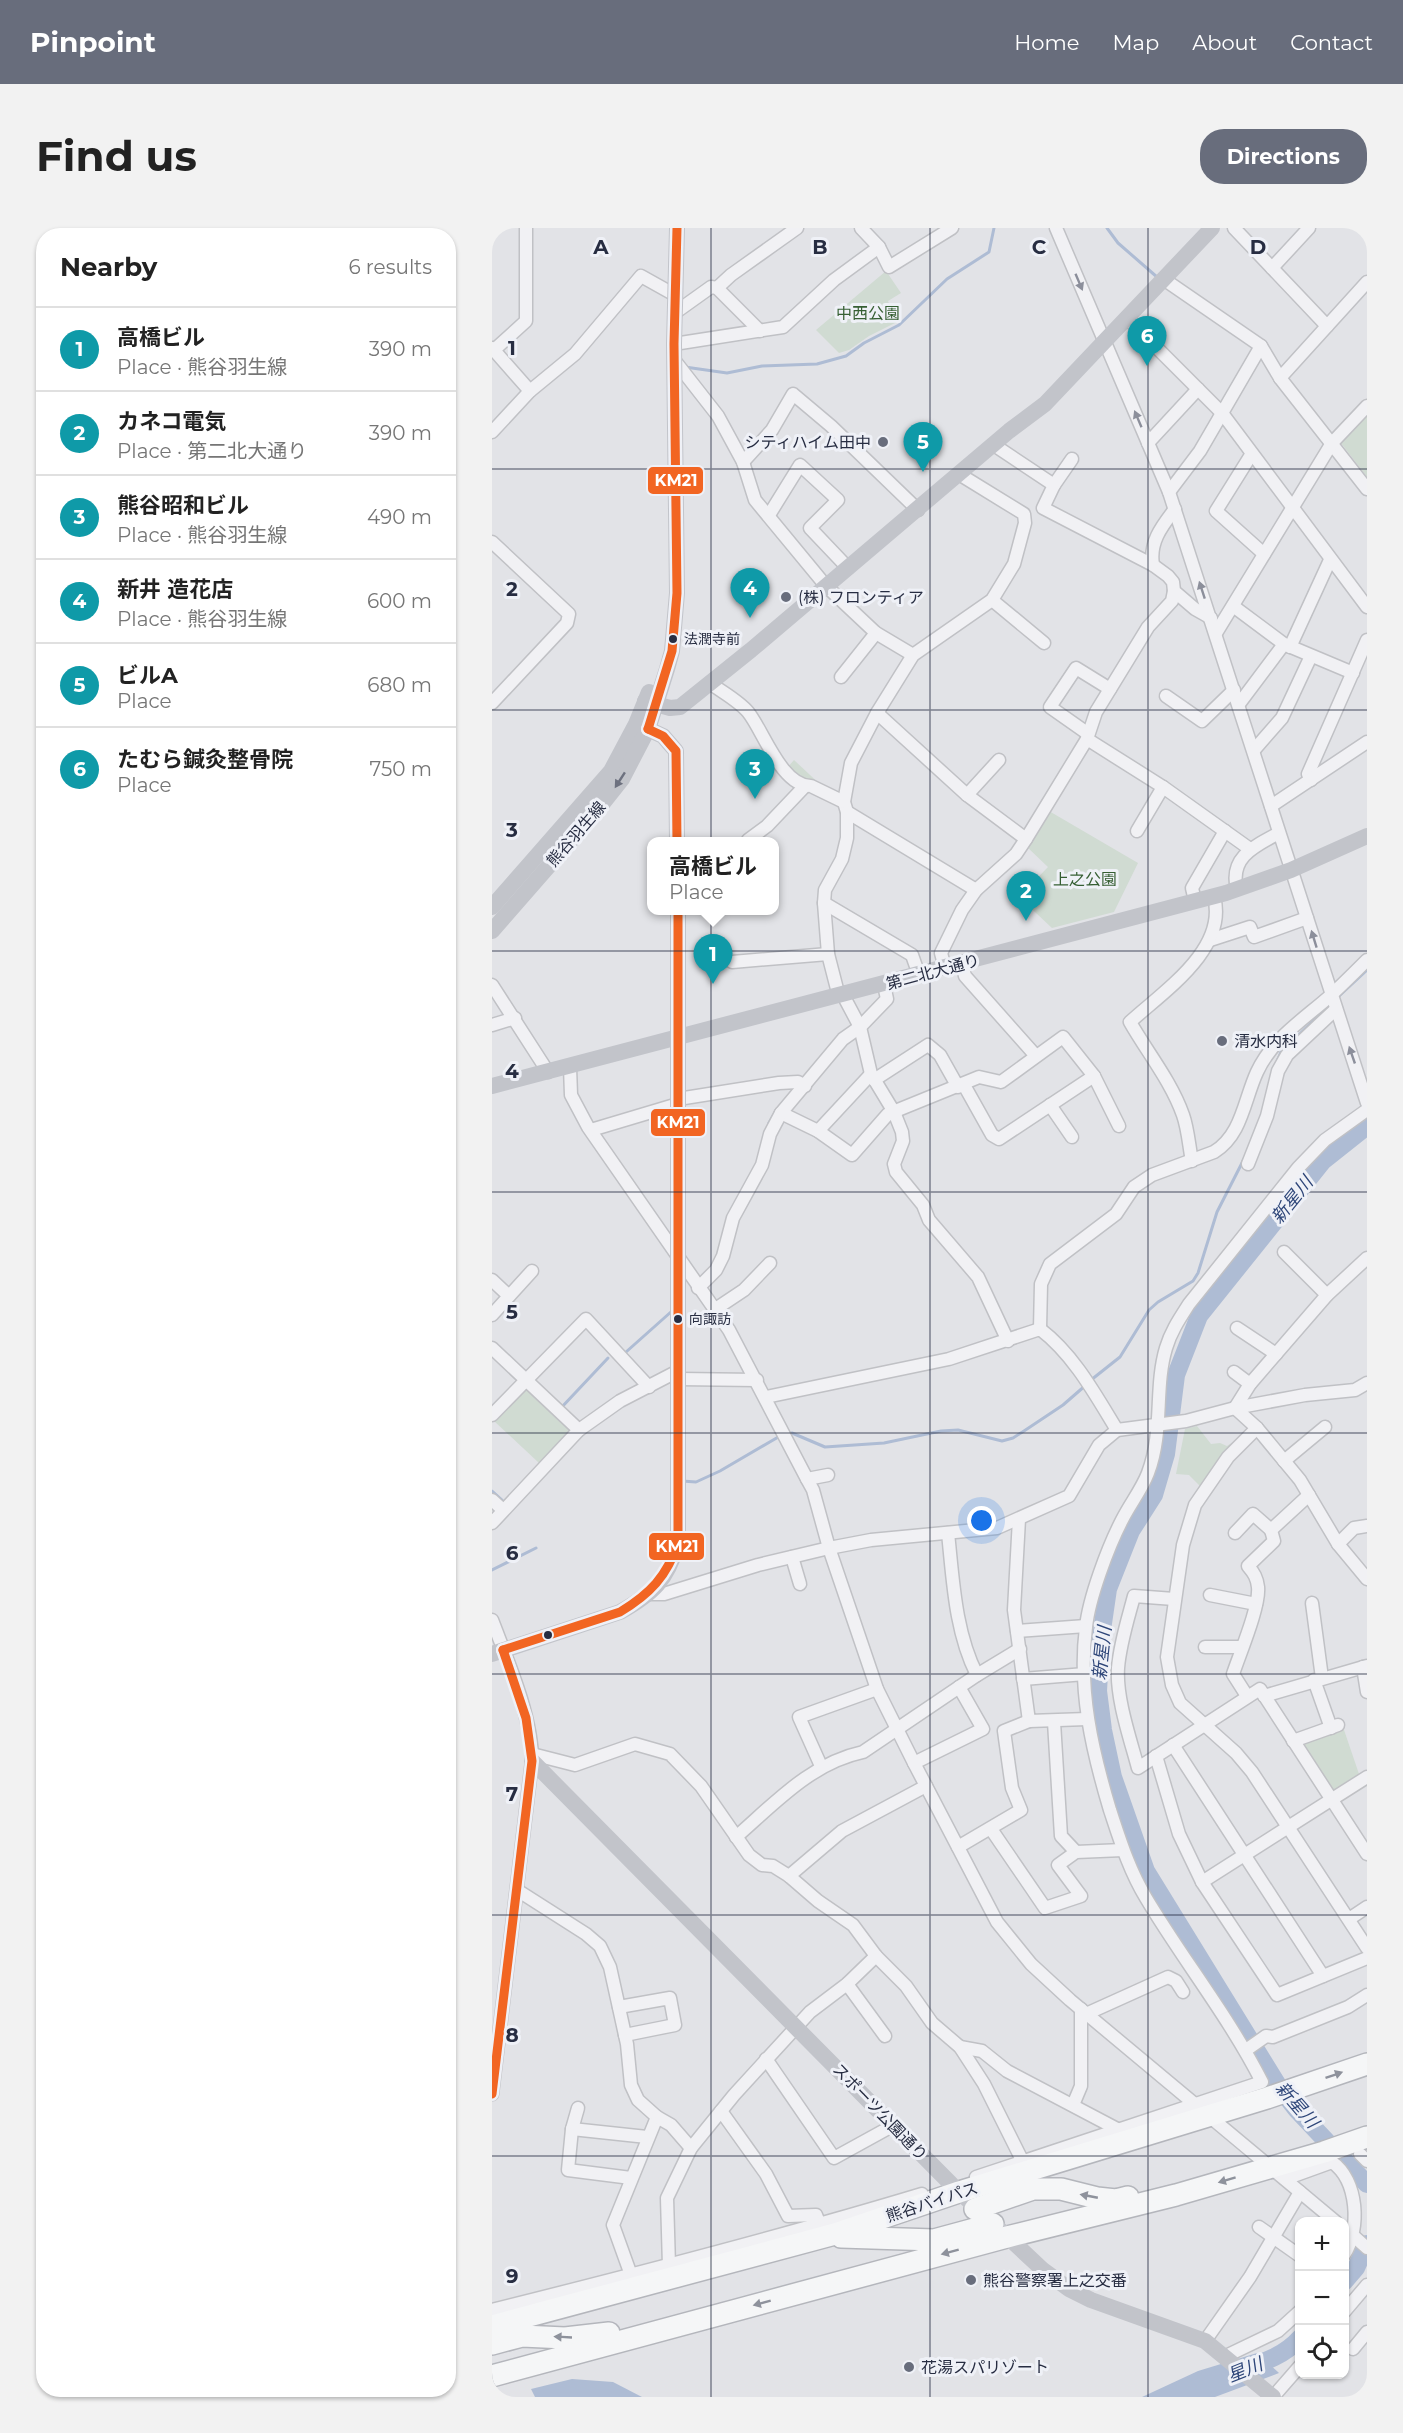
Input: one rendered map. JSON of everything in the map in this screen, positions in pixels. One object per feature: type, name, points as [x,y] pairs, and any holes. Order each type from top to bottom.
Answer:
[{"type":"highway","name":"熊谷バイパス","points":[[492,2326],[828,2229],[1203,2110],[1267,2098],[1367,2064]]},
{"type":"highway","points":[[828,2229],[843,2238],[934,2240],[1000,2231],[1278,2173],[1324,2152],[1361,2149]]},
{"type":"highway","points":[[975,2208],[1033,2189],[1061,2189],[1116,2200],[1175,2187],[1187,2192]]},
{"type":"highway","points":[[492,2376],[663,2330],[1000,2231]]},
{"type":"highway","points":[[492,2344],[522,2336],[565,2338],[639,2328],[663,2330]]},
{"type":"street","points":[[526,228],[526,321],[493,349],[530,391]]},
{"type":"street","name":"熊谷羽生線","points":[[492,931],[603,804],[628,768],[668,650],[677,594],[678,367],[674,344],[677,228]]},
{"type":"street","points":[[717,288],[731,275],[797,228]]},
{"type":"street","points":[[861,228],[879,247],[889,267],[952,228]]},
{"type":"street","points":[[1056,228],[1169,492],[1254,750],[1333,1002],[1363,1073],[1367,1104]]},
{"type":"street","points":[[651,703],[674,709],[680,707],[1045,404],[1212,228]]},
{"type":"street","points":[[1234,228],[1328,326]]},
{"type":"street","points":[[1272,268],[1309,228]]},
{"type":"street","points":[[674,344],[783,327],[834,280],[879,247]]},
{"type":"street","points":[[492,432],[530,391],[575,354],[641,276],[675,303],[711,287],[717,288],[760,331]]},
{"type":"street","points":[[1165,280],[1261,346],[1280,378],[1367,489]]},
{"type":"street","points":[[1280,378],[1367,282]]},
{"type":"street","points":[[1127,318],[1222,413],[1291,509],[1367,607]]},
{"type":"street","points":[[1169,492],[1200,451],[1261,346]]},
{"type":"street","points":[[678,367],[718,416],[743,462],[755,500],[826,586],[876,633],[913,656]]},
{"type":"street","points":[[1148,443],[1198,389]]},
{"type":"street","points":[[743,462],[772,430],[793,394],[831,426],[918,510]]},
{"type":"street","points":[[1216,633],[1332,443],[1367,406]]},
{"type":"street","points":[[994,445],[1054,485]]},
{"type":"street","points":[[1251,455],[1216,511],[1264,554]]},
{"type":"street","points":[[1043,508],[1054,485],[1072,459]]},
{"type":"street","points":[[769,515],[800,465],[838,500],[810,528],[848,568]]},
{"type":"street","points":[[945,968],[941,953],[958,918],[976,890],[1016,854],[1026,839],[1087,736],[1096,712],[1148,627],[1172,601],[1174,591],[1173,582],[1153,565],[1043,508],[1024,514],[959,474]]},
{"type":"street","points":[[1153,565],[1153,546],[1158,532],[1175,509]]},
{"type":"street","points":[[1008,1341],[978,1277],[929,1220],[923,1205],[896,1172],[894,1164],[903,1141],[902,1132],[894,1112],[872,1077],[860,1027],[843,995],[837,989],[828,954],[824,903],[825,890],[842,859],[848,838],[846,807],[851,763],[877,713],[913,656],[992,600],[1014,564],[1025,523],[1024,514]]},
{"type":"street","points":[[492,542],[569,614],[567,623],[492,703]]},
{"type":"street","points":[[1239,704],[1287,645],[1330,560]]},
{"type":"street","points":[[1174,591],[1195,609],[1211,618]]},
{"type":"street","points":[[992,600],[1044,643]]},
{"type":"street","points":[[1233,606],[1287,645],[1353,673]]},
{"type":"street","points":[[841,677],[876,633]]},
{"type":"street","points":[[1311,780],[1308,774],[1367,640]]},
{"type":"street","points":[[1254,750],[1282,718],[1311,656]]},
{"type":"street","points":[[1110,689],[1076,668],[1050,707],[1087,736],[1250,849]]},
{"type":"street","points":[[710,683],[748,711],[776,758],[792,777],[846,807],[976,890]]},
{"type":"street","points":[[1166,696],[1202,721],[1234,690]]},
{"type":"street","points":[[877,713],[968,795],[1026,839]]},
{"type":"street","points":[[642,727],[663,736],[676,751],[677,837]]},
{"type":"street","name":"熊谷羽生線","points":[[492,908],[605,777],[642,727]]},
{"type":"street","points":[[1271,806],[1367,742]]},
{"type":"street","points":[[968,795],[999,760]]},
{"type":"street","points":[[752,837],[767,826],[805,786]]},
{"type":"street","points":[[1137,831],[1163,787]]},
{"type":"street","points":[[1195,902],[1192,888],[1225,831]]},
{"type":"street","points":[[1237,889],[1234,878],[1236,867],[1250,849],[1279,833]]},
{"type":"street","name":"第二北大通り","points":[[492,1086],[1214,897],[1291,870],[1367,837]]},
{"type":"street","points":[[1192,1161],[1183,1115],[1166,1077],[1149,1056],[1130,1022],[1189,970],[1210,940],[1216,924],[1218,909],[1214,897]]},
{"type":"street","points":[[824,903],[912,955],[919,975]]},
{"type":"street","points":[[498,1652],[620,1612],[649,1594],[663,1580],[672,1563],[678,1543],[680,1260],[678,915]]},
{"type":"street","points":[[1210,940],[1250,927],[1254,937],[1307,918]]},
{"type":"street","points":[[732,962],[828,954]]},
{"type":"street","points":[[1248,1164],[1268,1116],[1278,1071],[1287,1055],[1367,960]]},
{"type":"street","points":[[962,964],[965,976],[1036,1056]]},
{"type":"street","points":[[492,985],[548,1072]]},
{"type":"street","points":[[699,1288],[716,1270],[723,1256],[733,1218],[762,1165],[770,1134],[781,1113],[843,1039],[860,1027],[887,999],[884,985]]},
{"type":"street","points":[[1040,1329],[1041,1284],[1050,1264],[1116,1214],[1134,1187],[1152,1175],[1214,1152],[1230,1138],[1244,1110],[1257,1072],[1272,1047],[1333,1002]]},
{"type":"street","points":[[492,1025],[515,1018]]},
{"type":"street","points":[[781,1113],[818,1131],[852,1155],[888,1114],[979,1077],[1001,1082],[1063,1037],[1094,1076],[1119,1126]]},
{"type":"street","points":[[818,1131],[872,1077],[928,1045],[940,1055],[992,1135],[999,1139],[1094,1076]]},
{"type":"street","points":[[570,1067],[571,1095],[591,1130],[729,1330],[813,1490],[829,1548],[877,1689],[997,1922],[1030,1964],[1330,2217]]},
{"type":"street","points":[[591,1130],[678,1102],[779,1083],[798,1082],[805,1086]]},
{"type":"street","points":[[1050,1105],[1072,1137]]},
{"type":"street","points":[[955,2189],[1022,2160],[1119,2130],[1203,2110],[1262,2082],[1246,2049],[1145,1896],[1123,1850],[1102,1782],[1087,1719],[1086,1626],[1107,1555],[1122,1520],[1147,1476],[1155,1454],[1161,1373],[1166,1348],[1174,1328],[1189,1304],[1298,1168],[1325,1140],[1367,1110]]},
{"type":"street","points":[[1284,1252],[1327,1294]]},
{"type":"street","points":[[1235,1408],[1250,1384],[1327,1294],[1367,1258]]},
{"type":"street","points":[[714,1310],[744,1290],[770,1263]]},
{"type":"street","points":[[492,1315],[532,1271]]},
{"type":"street","points":[[492,1280],[509,1296]]},
{"type":"street","points":[[492,1415],[586,1319],[649,1387]]},
{"type":"street","points":[[1237,1328],[1276,1354]]},
{"type":"street","points":[[766,1397],[949,1359],[1040,1329]]},
{"type":"street","points":[[1040,1329],[1054,1340],[1082,1375],[1117,1430]]},
{"type":"street","points":[[492,1348],[579,1430]]},
{"type":"street","points":[[1234,1372],[1250,1384]]},
{"type":"street","points":[[492,1523],[579,1430],[620,1401],[679,1375],[757,1380]]},
{"type":"street","points":[[649,1594],[664,1594],[792,1557],[871,1540],[997,1528],[1069,1496],[1099,1445],[1117,1430],[1186,1421],[1235,1408],[1305,1395],[1354,1390],[1367,1383]]},
{"type":"street","points":[[1235,1408],[1257,1428],[1300,1480],[1338,1544],[1367,1579]]},
{"type":"street","points":[[1284,1461],[1325,1427]]},
{"type":"street","points":[[1257,1428],[1228,1457],[1195,1505],[1183,1545],[1174,1599],[1167,1657],[1170,1679],[1180,1703],[1236,1753],[1288,1827],[1367,1948]]},
{"type":"street","points":[[807,1479],[828,1475]]},
{"type":"street","points":[[1271,1530],[1309,1495]]},
{"type":"street","points":[[492,1500],[503,1510]]},
{"type":"street","points":[[1235,1533],[1253,1514],[1271,1530],[1274,1541],[1248,1566],[1255,1574],[1258,1589],[1256,1604],[1233,1674],[1247,1696]]},
{"type":"street","points":[[1019,1519],[1014,1610],[1029,1721]]},
{"type":"street","points":[[1338,1544],[1354,1528],[1367,1526]]},
{"type":"street","points":[[948,1533],[954,1596],[968,1658],[977,1675]]},
{"type":"street","points":[[792,1557],[800,1584]]},
{"type":"street","points":[[1210,1595],[1256,1604]]},
{"type":"street","points":[[1174,1599],[1134,1596],[1122,1641],[1118,1670],[1122,1706],[1138,1768],[1260,1689],[1367,1854]]},
{"type":"street","points":[[1293,1741],[1335,1726],[1318,1679],[1312,1603]]},
{"type":"street","points":[[492,1620],[498,1652],[525,1717],[532,1757],[492,2094]]},
{"type":"street","points":[[1017,1630],[1086,1626]]},
{"type":"street","points":[[1204,1647],[1242,1647]]},
{"type":"street","points":[[736,1837],[788,1791],[821,1766],[843,1756],[863,1752],[977,1675],[1020,1650]]},
{"type":"street","points":[[1264,1696],[1365,1666],[1367,1692]]},
{"type":"street","points":[[1023,1679],[1085,1674]]},
{"type":"street","points":[[914,1763],[983,1729],[959,1687]]},
{"type":"street","points":[[821,1766],[799,1717],[877,1689]]},
{"type":"street","points":[[958,1847],[1021,1810],[1012,1788],[1004,1731],[1029,1721],[1054,1722],[1087,1719]]},
{"type":"street","points":[[1054,1722],[1061,1836],[1076,1852]]},
{"type":"street","points":[[532,1757],[575,1765],[635,1744],[670,1754],[701,1786],[749,1855],[762,1864],[773,1866],[789,1876],[818,1901],[853,1925],[876,1956],[906,1986],[932,2023],[960,2047],[984,2084],[1022,2160]]},
{"type":"street","points":[[1173,1745],[1323,1976]]},
{"type":"street","points":[[1156,1756],[1176,1826],[1202,1882],[1277,1995],[1367,1958]]},
{"type":"street","name":"スポーツ公園通り","points":[[532,1757],[955,2189],[1000,2231],[1069,2289],[1090,2300],[1204,2341],[1226,2356],[1271,2395]]},
{"type":"street","points":[[1202,1882],[1367,1777]]},
{"type":"street","points":[[789,1876],[842,1831],[926,1786]]},
{"type":"street","points":[[991,1829],[1045,1908],[1081,1896],[1058,1864],[1076,1852],[1123,1850]]},
{"type":"street","points":[[517,1890],[586,1934],[600,1946],[610,1967],[619,2007],[631,2085],[638,2100],[657,2117],[671,2125],[691,2148]]},
{"type":"street","points":[[1349,1919],[1367,1907]]},
{"type":"street","points":[[669,2266],[667,2198],[691,2148],[766,2059],[810,2012],[847,1983],[876,1956]]},
{"type":"street","points":[[1084,2011],[1168,1977],[1176,1981],[1183,1992]]},
{"type":"street","points":[[847,1983],[885,2036]]},
{"type":"street","points":[[1246,2049],[1266,2036],[1274,2037],[1348,2007],[1367,1995]]},
{"type":"street","points":[[619,2007],[670,1998],[675,2025],[625,2035]]},
{"type":"street","points":[[1072,2105],[1081,2086],[1084,2011]]},
{"type":"street","points":[[960,2047],[982,2051],[1007,2071],[1119,2130]]},
{"type":"street","points":[[766,2059],[834,2158],[894,2125]]},
{"type":"street","points":[[578,2108],[572,2129],[568,2170],[631,2178]]},
{"type":"street","points":[[492,2310],[828,2229],[816,2215],[788,2216],[766,2174],[721,2111]]},
{"type":"street","points":[[631,2275],[613,2225],[657,2117]]},
{"type":"street","points":[[572,2129],[647,2137]]},
{"type":"street","points":[[1278,2173],[1332,2162],[1339,2167],[1350,2185],[1354,2204],[1349,2227]]},
{"type":"street","points":[[1204,2341],[1250,2277],[1300,2192]]},
{"type":"street","points":[[1258,2227],[1295,2253]]},
{"type":"street","points":[[1349,2233],[1367,2248]]},
{"type":"street","points":[[1349,2306],[1367,2285]]},
{"type":"street","points":[[1226,2356],[1278,2331],[1295,2315]]},
{"type":"street","points":[[1353,2349],[1367,2332]]},
{"type":"street","points":[[1271,2395],[1295,2370]]},
{"type":"green space","name":"中西公園","points":[[886,271],[901,293],[888,301],[897,322],[869,336],[849,350],[839,353],[816,330]]},
{"type":"green space","points":[[1367,416],[1367,477],[1341,443]]},
{"type":"green space","points":[[794,760],[826,790],[800,778],[787,768]]},
{"type":"green space","name":"上之公園","points":[[1049,811],[1138,863],[1114,912],[1052,928],[1019,897],[1048,867],[1026,846]]},
{"type":"green space","points":[[525,1387],[570,1431],[539,1463],[494,1421]]},
{"type":"green space","points":[[1197,1426],[1211,1444],[1220,1443],[1227,1446],[1233,1442],[1200,1486],[1189,1475],[1176,1474],[1185,1429]]},
{"type":"green space","points":[[1343,1727],[1359,1774],[1332,1792],[1300,1741]]},
{"type":"water","points":[[1257,2353],[1279,2373],[1215,2397],[1142,2397],[1198,2371]]},
{"type":"water","points":[[572,2379],[613,2382],[642,2397],[535,2397],[531,2389]]},
{"type":"waterway","points":[[685,367],[727,373],[762,366],[817,364],[846,356],[864,343],[899,325],[947,279],[989,252],[994,228]]},
{"type":"waterway","points":[[1107,228],[1118,243],[1157,277]]},
{"type":"waterway","points":[[1338,997],[1367,970]]},
{"type":"waterway","points":[[1278,1059],[1281,1052],[1331,1004]]},
{"type":"waterway","points":[[817,1062],[836,1039]]},
{"type":"waterway","points":[[769,1123],[776,1111]]},
{"type":"waterway","name":"新星川","points":[[1367,1126],[1323,1161],[1199,1316],[1176,1375],[1166,1454],[1154,1495],[1131,1531],[1108,1589],[1101,1637],[1098,1691],[1113,1777],[1146,1871],[1279,2087],[1296,2109],[1367,2184]]},
{"type":"waterway","points":[[1091,1380],[1120,1357],[1149,1310],[1193,1281],[1198,1273],[1217,1212],[1244,1159]]},
{"type":"waterway","points":[[626,1352],[672,1311]]},
{"type":"waterway","points":[[560,1409],[608,1358]]},
{"type":"waterway","points":[[786,1434],[792,1433],[825,1447],[884,1443],[941,1431],[958,1430],[1002,1441],[1013,1438],[1024,1431],[1063,1405],[1086,1385]]},
{"type":"waterway","points":[[682,1481],[696,1482],[720,1471],[780,1436]]},
{"type":"waterway","points":[[492,1491],[502,1500]]},
{"type":"waterway","points":[[492,1570],[536,1548]]},
{"type":"waterway","name":"星川","points":[[1349,2276],[1356,2268],[1367,2244]]},
{"type":"waterway","name":"星川","points":[[1244,2368],[1274,2357],[1295,2343]]},
{"type":"transit line","name":"KM21","points":[[648,729],[672,651],[677,593],[674,344],[677,228]]},
{"type":"transit line","name":"KM21","points":[[648,729],[663,736],[676,751],[677,837]]},
{"type":"transit line","name":"KM21","points":[[503,1650],[620,1612],[649,1591],[663,1575],[678,1543],[678,915]]},
{"type":"transit line","name":"KM21","points":[[492,2094],[532,1761],[526,1718],[503,1650]]},
{"type":"place","name":"たむら鍼灸整骨院","points":[[1147,366]]},
{"type":"place","name":"シティハイム田中","points":[[883,442]]},
{"type":"place","name":"ビルA","points":[[923,472]]},
{"type":"place","name":"(株) フロンティア","points":[[786,597]]},
{"type":"place","name":"新井 造花店","points":[[750,618]]},
{"type":"place","name":"法潤寺前","points":[[673,639]]},
{"type":"place","name":"熊谷昭和ビル","points":[[755,799]]},
{"type":"place","name":"カネコ電気","points":[[1026,921]]},
{"type":"place","name":"高橋ビル","points":[[713,984]]},
{"type":"place","name":"清水内科","points":[[1222,1041]]},
{"type":"place","name":"向諏訪","points":[[678,1319]]},
{"type":"place","name":"熊谷警察署上之交番","points":[[971,2280]]},
{"type":"place","name":"花湯スパリゾート","points":[[909,2367]]}]
